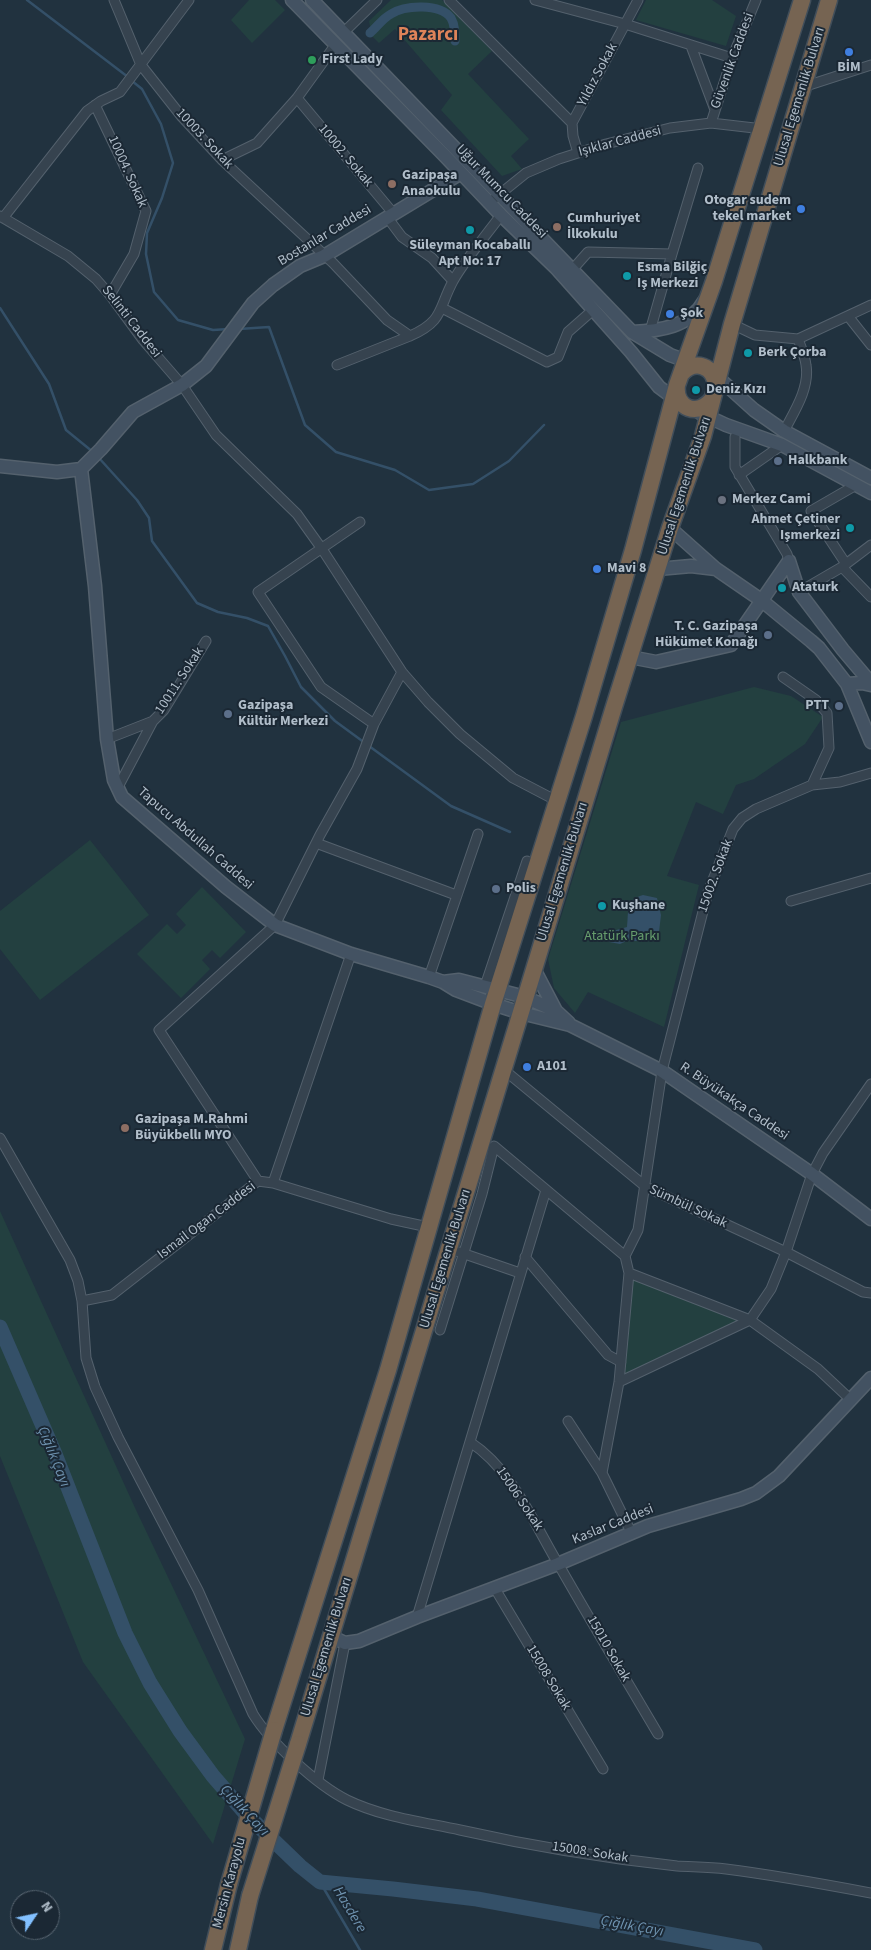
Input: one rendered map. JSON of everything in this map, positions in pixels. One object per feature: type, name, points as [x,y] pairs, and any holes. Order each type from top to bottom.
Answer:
[{"type":"highway","name":"Ulusal Egemenlik Bulvarı","points":[[274,1730],[388,1370],[492,993],[557,801],[714,281],[802,0]]},
{"type":"highway","name":"Ulusal Egemenlik Bulvarı","points":[[298,1744],[338,1640],[457,1251],[503,1069],[670,528],[709,417],[715,384],[732,324],[829,0]]},
{"type":"highway","points":[[708,368],[715,384],[704,408],[684,385],[708,368]]},
{"type":"highway","name":"Mersin Karayolu","points":[[213,1950],[229,1884],[274,1730]]},
{"type":"highway","name":"Mersin Karayolu","points":[[238,1950],[250,1896],[298,1744]]},
{"type":"street","name":"10003. Sokak","points":[[114,0],[141,65],[182,117],[222,160],[324,256],[387,320],[410,336]]},
{"type":"street","points":[[2,217],[86,111],[120,92],[189,0]]},
{"type":"street","name":"Uğur Mumcu Caddesi","points":[[292,0],[501,216],[556,268],[660,387],[684,385],[670,355],[632,332],[312,0]]},
{"type":"street","points":[[344,32],[377,0]]},
{"type":"street","points":[[449,0],[572,123]]},
{"type":"street","points":[[535,0],[545,1],[625,24],[732,58]]},
{"type":"street","name":"Yıldız Sokak","points":[[578,152],[573,136],[572,123],[638,0]]},
{"type":"street","name":"Güvenlik Caddesi","points":[[711,123],[732,58],[756,0]]},
{"type":"street","points":[[222,160],[257,144],[297,98],[336,44]]},
{"type":"street","points":[[692,46],[715,110]]},
{"type":"street","points":[[804,87],[871,65]]},
{"type":"street","name":"10002. Sokak","points":[[297,98],[390,215],[402,237],[432,258],[453,281]]},
{"type":"street","name":"10004. Sokak","points":[[96,105],[146,211],[134,254],[110,295]]},
{"type":"street","name":"Işıklar Caddesi","points":[[489,203],[526,173],[578,152],[606,144],[670,128],[711,123],[763,129]]},
{"type":"street","points":[[650,331],[698,168]]},
{"type":"street","name":"Bostanlar Caddesi","points":[[81,469],[133,412],[182,385],[206,366],[253,303],[273,286],[300,266],[324,256],[461,173]]},
{"type":"street","points":[[337,365],[422,331],[432,322],[442,308],[453,281],[501,216]]},
{"type":"street","name":"Selinti Caddesi","points":[[2,217],[68,256],[96,279],[143,340],[182,385],[216,435],[297,514],[402,672],[428,702],[460,734],[513,778],[557,801]]},
{"type":"street","points":[[572,270],[588,252],[672,254]]},
{"type":"street","points":[[632,332],[663,330],[674,326],[697,312],[714,281]]},
{"type":"street","points":[[732,324],[755,334],[798,339],[871,305]]},
{"type":"street","points":[[442,308],[547,362],[558,357],[568,332],[593,310]]},
{"type":"street","points":[[848,316],[871,345]]},
{"type":"street","points":[[784,430],[805,386],[806,366],[798,339]]},
{"type":"street","points":[[715,384],[784,430],[870,475]]},
{"type":"street","points":[[684,385],[709,417],[782,445],[871,493]]},
{"type":"street","points":[[735,437],[735,467],[787,554],[799,592],[871,684]]},
{"type":"street","points":[[740,475],[782,445]]},
{"type":"street","points":[[0,466],[56,472],[81,469]]},
{"type":"street","name":"Tapucu Abdullah Caddesi","points":[[81,469],[95,586],[107,739],[117,790],[130,804],[226,887],[275,926],[351,954],[429,977],[443,982],[456,990],[492,993]]},
{"type":"street","points":[[856,485],[811,511],[844,566],[871,597]]},
{"type":"street","points":[[360,522],[258,592],[321,687],[374,724]]},
{"type":"street","points":[[670,528],[716,569],[761,600],[819,648],[847,684],[870,736]]},
{"type":"street","points":[[799,592],[844,566],[871,545]]},
{"type":"street","points":[[630,657],[656,662],[731,645],[789,560]]},
{"type":"street","points":[[658,569],[691,566],[716,569]]},
{"type":"street","name":"10011. Sokak","points":[[117,790],[153,721],[164,710],[206,641]]},
{"type":"street","points":[[258,1180],[159,1030],[275,926],[316,843],[359,765],[374,724],[402,672]]},
{"type":"street","points":[[783,677],[816,700],[827,713],[829,748],[812,785]]},
{"type":"street","points":[[847,684],[871,684]]},
{"type":"street","name":"10011. Sokak","points":[[107,739],[153,721]]},
{"type":"street","name":"15002. Sokak","points":[[625,1256],[638,1230],[662,1072],[708,892],[733,830],[742,818],[756,809],[812,785],[840,782],[871,773]]},
{"type":"street","points":[[429,977],[478,834]]},
{"type":"street","points":[[316,843],[456,896]]},
{"type":"street","points":[[492,993],[526,861]]},
{"type":"street","points":[[791,901],[871,878]]},
{"type":"street","points":[[273,1183],[351,954]]},
{"type":"street","points":[[534,969],[556,1011]]},
{"type":"street","name":"Tapucu Abdullah Caddesi","points":[[443,982],[459,980],[492,993]]},
{"type":"street","name":"R. Büyükakça Caddesi","points":[[492,993],[525,997],[556,1011],[570,1025]]},
{"type":"street","name":"R. Büyükakça Caddesi","points":[[492,993],[520,1013],[570,1025],[662,1072],[812,1174],[871,1219]]},
{"type":"street","name":"Sümbül Sokak","points":[[503,1069],[646,1187],[786,1252],[863,1292],[871,1293]]},
{"type":"street","points":[[619,1382],[750,1320],[771,1289],[786,1252],[812,1174],[836,1132],[871,1084]]},
{"type":"street","name":"15008. Sokak","points":[[0,1138],[70,1260],[78,1281],[82,1301],[86,1358],[95,1387],[123,1446],[198,1590],[253,1714],[270,1737],[318,1780],[336,1794],[363,1806],[397,1816],[490,1837],[669,1865],[724,1868],[820,1883],[871,1894]]},
{"type":"street","points":[[440,1330],[457,1251],[494,1146],[625,1256],[629,1273],[619,1382],[602,1473]]},
{"type":"street","name":"Ismail Ogan Caddesi","points":[[82,1301],[112,1295],[258,1180],[391,1219],[428,1227]]},
{"type":"street","points":[[417,1617],[546,1190]]},
{"type":"street","points":[[457,1251],[520,1272]]},
{"type":"street","points":[[525,1257],[608,1355],[621,1362]]},
{"type":"street","points":[[629,1273],[750,1320],[818,1369],[850,1399]]},
{"type":"street","name":"Kaslar Caddesi","points":[[338,1640],[360,1641],[494,1587],[558,1564],[631,1532],[756,1493],[778,1476],[871,1378]]},
{"type":"street","points":[[568,1422],[602,1473],[631,1532]]},
{"type":"street","name":"15006 Sokak","points":[[470,1442],[487,1455],[510,1483],[540,1529],[558,1564]]},
{"type":"street","name":"15010 Sokak","points":[[558,1564],[658,1734]]},
{"type":"street","name":"15008 Sokak","points":[[494,1587],[603,1769]]},
{"type":"street","points":[[318,1780],[338,1640]]},
{"type":"green space","points":[[249,0],[275,0],[285,10],[252,43],[231,20]]},
{"type":"green space","points":[[391,0],[442,0],[492,51],[468,74],[529,139],[511,156],[522,169],[502,176],[441,110],[452,95],[395,29],[379,43],[372,36],[369,21]]},
{"type":"green space","points":[[646,0],[712,0],[736,16],[726,46],[636,20]]},
{"type":"green space","name":"Atatürk Parkı","points":[[754,687],[791,696],[823,717],[805,744],[754,779],[736,785],[723,814],[696,802],[667,876],[699,885],[664,1027],[588,992],[575,1013],[554,988],[548,959],[621,722]]},
{"type":"green space","points":[[90,840],[149,915],[40,1000],[0,949],[0,911]]},
{"type":"green space","points":[[202,887],[246,932],[220,958],[212,950],[202,960],[210,969],[181,998],[137,954],[167,924],[177,934],[186,925],[176,914]]},
{"type":"green space","points":[[0,1211],[136,1510],[245,1739],[213,1844],[83,1662],[0,1456]]},
{"type":"green space","points":[[629,1273],[750,1320],[619,1382]]},
{"type":"water","points":[[643,895],[657,898],[661,915],[659,932],[642,941],[630,941],[620,944],[609,942],[608,936],[613,931],[627,927],[628,911],[631,903],[637,897]]},
{"type":"waterway","points":[[27,0],[128,77]]},
{"type":"waterway","points":[[370,33],[391,14],[413,7],[422,7],[439,10],[451,18],[454,26],[455,41]]},
{"type":"waterway","points":[[132,81],[142,89],[161,124],[173,163],[162,198],[147,233],[146,254],[154,292],[178,320],[213,330],[229,329]]},
{"type":"waterway","points":[[0,308],[49,384],[66,430],[93,452]]},
{"type":"waterway","points":[[239,329],[269,327],[305,425],[336,452],[395,470],[429,490],[473,484],[509,461],[544,425]]},
{"type":"waterway","points":[[99,458],[137,500],[149,518],[152,541],[197,603],[218,612],[247,618],[268,626],[301,687],[335,721],[365,743]]},
{"type":"waterway","points":[[369,746],[451,806],[510,832]]},
{"type":"waterway","name":"Çığlık Çayı","points":[[0,1327],[55,1454],[125,1633],[150,1683],[180,1731],[213,1776],[246,1814],[300,1866],[320,1882],[477,1899],[755,1950]]},
{"type":"waterway","name":"Hasdere","points":[[320,1882],[360,1950]]},
{"type":"place","name":"BİM","points":[[849,52]]},
{"type":"place","name":"First Lady","points":[[312,60]]},
{"type":"place","name":"Gazipaşa Anaokulu","points":[[392,184]]},
{"type":"place","name":"Otogar sudem tekel market","points":[[801,209]]},
{"type":"place","name":"Cumhuriyet İlkokulu","points":[[557,227]]},
{"type":"place","name":"Süleyman Kocaballı Apt No: 17","points":[[470,230]]},
{"type":"place","name":"Esma Bilğiç Iş Merkezi","points":[[627,276]]},
{"type":"place","name":"Şok","points":[[670,314]]},
{"type":"place","name":"Berk Çorba","points":[[748,353]]},
{"type":"place","name":"Deniz Kızı","points":[[696,390]]},
{"type":"place","name":"Halkbank","points":[[778,461]]},
{"type":"place","name":"Merkez Cami","points":[[722,500]]},
{"type":"place","name":"Ahmet Çetiner Işmerkezi","points":[[850,528]]},
{"type":"place","name":"Mavi 8","points":[[597,569]]},
{"type":"place","name":"Ataturk","points":[[782,588]]},
{"type":"place","name":"T. C. Gazipaşa Hükümet Konağı","points":[[768,635]]},
{"type":"place","name":"PTT","points":[[839,706]]},
{"type":"place","name":"Gazipaşa Kültür Merkezi","points":[[228,714]]},
{"type":"place","name":"Polis","points":[[496,889]]},
{"type":"place","name":"Kuşhane","points":[[602,906]]},
{"type":"place","name":"A101","points":[[527,1067]]},
{"type":"place","name":"Gazipaşa M.Rahmi Büyükbellı MYO","points":[[125,1128]]},
{"type":"district","name":"Pazarcı","points":[[428,36]]}]
